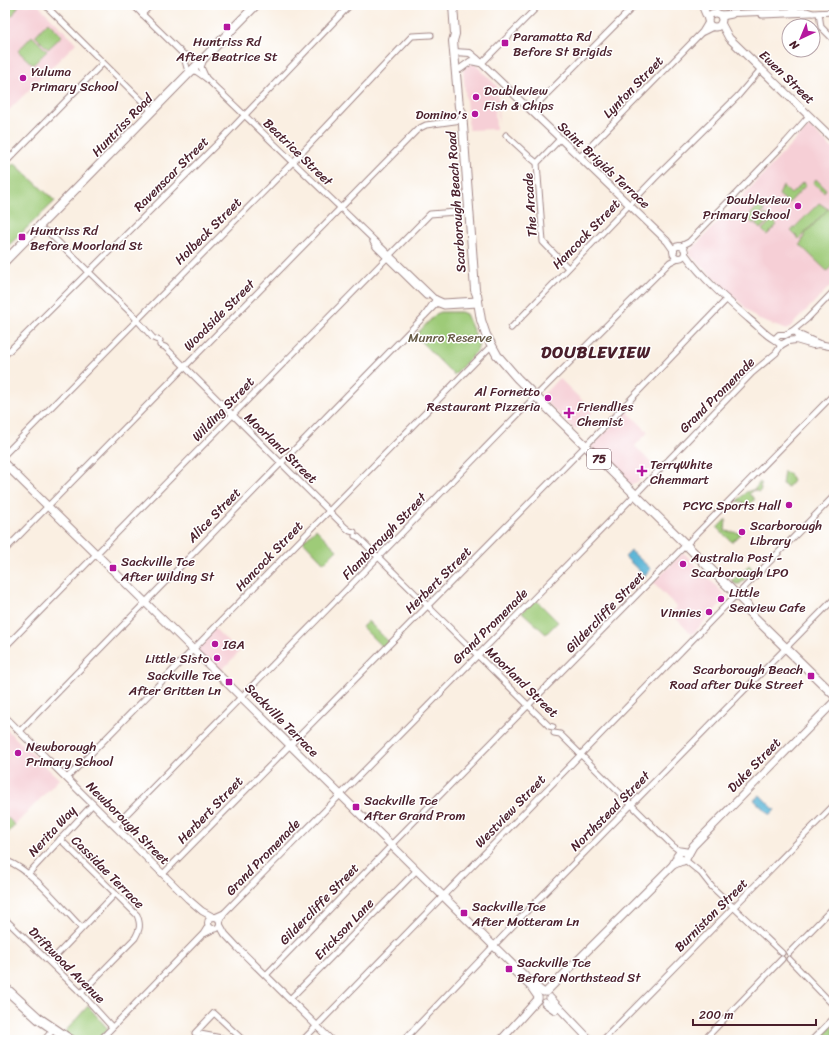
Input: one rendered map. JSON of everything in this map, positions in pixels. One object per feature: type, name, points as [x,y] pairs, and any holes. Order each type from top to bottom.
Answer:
[{"type":"main road","name":"Huntriss Road","points":[[190,69],[196,59],[250,5]]},
{"type":"main road","name":"Huntriss Road","points":[[6,256],[150,109],[190,69],[209,54],[256,5]]},
{"type":"main road","name":"Scarborough Beach Road","points":[[453,5],[459,107],[462,116],[475,302],[478,327],[488,349],[501,367],[684,547],[735,596],[747,605],[750,612],[834,695]]},
{"type":"main road","points":[[702,7],[714,20]]},
{"type":"main road","name":"Ewen Street","points":[[714,20],[761,70],[834,140]]},
{"type":"main road","name":"Scarborough Beach Road","points":[[457,54],[464,107],[462,116]]},
{"type":"main road","name":"Huntriss Road","points":[[6,256],[37,230],[150,109]]},
{"type":"main road","name":"Scarborough Beach Road","points":[[475,302],[486,335],[497,355],[534,398]]},
{"type":"main road","name":"Sackville Terrace","points":[[5,464],[94,556],[493,947],[528,984],[590,1040]]},
{"type":"main road","name":"Sackville Terrace","points":[[5,470],[46,508]]},
{"type":"main road","name":"Duke Street","points":[[501,1040],[516,1025],[522,1015],[544,998],[834,702]]},
{"type":"main road","name":"Sackville Terrace","points":[[390,847],[414,873],[441,897]]},
{"type":"main road","name":"Sackville Terrace","points":[[544,998],[585,1040]]},
{"type":"street","points":[[45,5],[150,109]]},
{"type":"street","points":[[133,5],[183,54],[190,69]]},
{"type":"street","points":[[142,14],[151,5]]},
{"type":"street","name":"Ravenscar Street","points":[[5,355],[244,115],[350,5]]},
{"type":"street","points":[[460,69],[471,61],[482,63],[539,5]]},
{"type":"street","points":[[531,110],[635,5]]},
{"type":"street","points":[[714,20],[807,11],[816,13],[834,12]]},
{"type":"street","points":[[816,13],[821,27],[834,40]]},
{"type":"street","name":"Lynton Street","points":[[580,157],[714,20]]},
{"type":"street","name":"Holbeck Street","points":[[5,454],[136,319],[293,162],[412,36],[431,35]]},
{"type":"street","name":"Saint Brigids Terrace","points":[[457,54],[470,53],[482,63],[560,139],[630,204],[726,299],[760,330],[778,342]]},
{"type":"street","points":[[183,54],[196,59]]},
{"type":"street","points":[[207,79],[201,65],[209,54]]},
{"type":"street","points":[[6,162],[103,63]]},
{"type":"street","name":"Beatrice Street","points":[[190,69],[198,72],[207,79],[436,302]]},
{"type":"street","name":"Hancock Street","points":[[511,328],[630,204],[738,96],[761,70]]},
{"type":"street","name":"Woodside Street","points":[[5,550],[418,129],[426,125],[462,116]]},
{"type":"street","name":"Flamborough Street","points":[[115,826],[534,398],[670,262],[810,117]]},
{"type":"street","points":[[506,135],[537,162]]},
{"type":"street","name":"The Arcade","points":[[560,139],[537,162],[543,242],[568,268]]},
{"type":"street","name":"Wilding Street","points":[[5,647],[430,214],[469,211]]},
{"type":"street","name":"Moorland Street","points":[[37,230],[41,229],[49,233],[136,319],[153,338],[165,347],[232,416],[281,462],[350,531],[379,557],[427,607],[478,654],[548,726],[560,734],[683,855],[734,908],[782,953]]},
{"type":"street","points":[[802,323],[798,336],[788,341],[778,342],[777,336],[786,335],[791,332],[834,291]]},
{"type":"street","name":"Herbert Street","points":[[163,874],[584,448],[726,299]]},
{"type":"street","points":[[436,302],[444,306],[475,302]]},
{"type":"street","name":"Alice Street","points":[[20,731],[436,302]]},
{"type":"street","name":"Saint Brigids Terrace","points":[[754,323],[768,331],[781,335]]},
{"type":"street","points":[[791,332],[813,345],[819,344],[834,347]]},
{"type":"street","name":"Grand Promenade","points":[[214,917],[224,913],[752,373],[776,353],[778,342]]},
{"type":"street","name":"Hancock Street","points":[[67,778],[488,349]]},
{"type":"street","name":"Gildercliffe Street","points":[[266,975],[834,394]]},
{"type":"street","name":"Westview Street","points":[[303,1040],[834,496]]},
{"type":"street","name":"Northstead Street","points":[[404,1040],[493,947],[834,599]]},
{"type":"street","name":"Newborough Street","points":[[5,717],[163,874],[202,911],[214,917],[220,924],[225,934],[331,1040]]},
{"type":"street","name":"Nerita Way","points":[[28,874],[93,804]]},
{"type":"street","name":"Burniston Street","points":[[603,1040],[834,805]]},
{"type":"street","name":"Cassidae Terrace","points":[[60,839],[138,915],[140,929],[135,938],[81,993]]},
{"type":"street","points":[[5,862],[7,861],[16,864],[28,874],[82,928]]},
{"type":"street","name":"Erickson Lane","points":[[290,1000],[414,873]]},
{"type":"street","points":[[50,962],[115,894]]},
{"type":"street","points":[[834,907],[789,953],[789,959],[834,1006]]},
{"type":"street","name":"Newborough Street","points":[[202,911],[210,927],[225,934]]},
{"type":"street","name":"Grand Promenade","points":[[220,924],[224,913]]},
{"type":"street","points":[[100,1040],[210,927],[214,917]]},
{"type":"street","name":"Driftwood Avenue","points":[[5,919],[81,993],[112,1027]]},
{"type":"street","points":[[210,927],[220,924]]},
{"type":"street","points":[[704,1040],[782,959],[782,953],[785,951],[789,953]]},
{"type":"street","points":[[782,959],[789,959]]},
{"type":"street","points":[[6,990],[33,1017],[74,1040]]},
{"type":"street","points":[[232,1040],[195,1033],[214,1012],[243,1040]]},
{"type":"street","points":[[812,1040],[834,1018]]},
{"type":"street","points":[[44,1040],[54,1029]]},
{"type":"street","points":[[54,1029],[66,1040]]},
{"type":"shaded area","name":"Yuluma Primary School","points":[[5,5],[38,5],[76,43],[5,114]]},
{"type":"shaded area","points":[[474,63],[497,86],[499,125],[494,90],[496,129],[469,130],[463,70],[468,64]]},
{"type":"shaded area","points":[[809,126],[834,150],[834,282],[787,330],[757,319],[688,253]]},
{"type":"shaded area","points":[[559,378],[593,411],[575,430],[541,397]]},
{"type":"shaded area","points":[[627,411],[648,432],[635,446],[654,466],[638,482],[632,484],[629,484],[591,447]]},
{"type":"shaded area","points":[[682,554],[685,554],[727,597],[692,635],[671,613],[677,607],[653,583]]},
{"type":"shaded area","points":[[214,628],[239,652],[218,674],[193,650]]},
{"type":"shaded area","name":"Newborough Primary School","points":[[5,728],[59,779],[15,825],[5,815]]},
{"type":"green space","points":[[5,5],[19,5],[13,15],[5,20]]},
{"type":"green space","points":[[48,22],[62,36],[48,49],[35,36]]},
{"type":"green space","points":[[32,36],[47,51],[33,65],[18,51]]},
{"type":"green space","points":[[14,163],[55,201],[8,246],[5,244],[5,172]]},
{"type":"green space","points":[[816,179],[826,189],[824,192],[813,183]]},
{"type":"green space","points":[[803,182],[806,185],[789,203],[779,195],[783,186],[791,194]]},
{"type":"green space","points":[[819,203],[828,209],[799,239],[791,231]]},
{"type":"green space","points":[[759,205],[765,211],[753,224],[747,218]]},
{"type":"green space","points":[[834,208],[834,264],[827,271],[800,245],[805,234],[828,209]]},
{"type":"green space","points":[[766,214],[771,219],[760,229],[755,224]]},
{"type":"green space","points":[[772,220],[777,225],[767,235],[762,230]]},
{"type":"green space","name":"Munro Reserve","points":[[441,312],[461,312],[466,314],[479,344],[477,351],[454,375],[415,336],[436,314]]},
{"type":"green space","points":[[784,471],[789,474],[793,481],[788,487],[782,484]]},
{"type":"green space","points":[[760,482],[762,484],[760,485],[761,490],[759,492],[753,490],[749,494],[755,499],[747,506],[743,506],[743,502],[737,501],[746,492],[755,489]]},
{"type":"green space","points":[[726,519],[725,531],[741,533],[732,542],[717,528]]},
{"type":"green space","points":[[316,529],[337,550],[324,563],[303,541]]},
{"type":"green space","points":[[749,565],[753,570],[740,584],[735,584],[731,580],[733,580]]},
{"type":"green space","points":[[535,599],[558,622],[546,634],[522,612]]},
{"type":"green space","points":[[368,621],[390,643],[384,649],[362,627]]},
{"type":"green space","points":[[5,815],[15,825],[5,836]]},
{"type":"green space","points":[[88,1006],[108,1029],[98,1040],[76,1040],[64,1033]]},
{"type":"green space","points":[[834,1023],[834,1040],[817,1040]]},
{"type":"water","points":[[631,551],[651,569],[645,576],[625,557]]},
{"type":"water","points":[[760,795],[775,810],[770,815],[754,800]]},
{"type":"place","name":"Huntriss Rd After Beatrice St","points":[[227,27]]},
{"type":"place","name":"Paramatta Rd Before St Brigids","points":[[505,43]]},
{"type":"place","name":"Yuluma Primary School","points":[[23,78]]},
{"type":"place","name":"Doubleview Fish & Chips","points":[[476,97]]},
{"type":"place","name":"Domino's","points":[[475,114]]},
{"type":"place","name":"Doubleview Primary School","points":[[798,206]]},
{"type":"place","name":"Huntriss Rd Before Moorland St","points":[[22,237]]},
{"type":"place","name":"Al Fornetto Restaurant Pizzeria","points":[[548,398]]},
{"type":"place","name":"Friendlies Chemist","points":[[569,413]]},
{"type":"place","name":"TerryWhite Chemmart","points":[[642,471]]},
{"type":"place","name":"PCYC Sports Hall","points":[[789,505]]},
{"type":"place","name":"Scarborough Library","points":[[742,532]]},
{"type":"place","name":"Australia Post - Scarborough LPO","points":[[683,564]]},
{"type":"place","name":"Sackville Tce After Wilding St","points":[[113,568]]},
{"type":"place","name":"Little Seaview Cafe","points":[[721,599]]},
{"type":"place","name":"Vinnies","points":[[709,612]]},
{"type":"place","name":"IGA","points":[[215,644]]},
{"type":"place","name":"Little Sisto","points":[[217,658]]},
{"type":"place","name":"Scarborough Beach Road after Duke Street","points":[[811,676]]},
{"type":"place","name":"Sackville Tce After Gritten Ln","points":[[229,682]]},
{"type":"place","name":"Newborough Primary School","points":[[18,753]]},
{"type":"place","name":"Sackville Tce After Grand Prom","points":[[356,807]]},
{"type":"place","name":"Sackville Tce After Motteram Ln","points":[[464,913]]},
{"type":"place","name":"Sackville Tce Before Northstead St","points":[[509,969]]},
{"type":"district","name":"DOUBLEVIEW","points":[[596,352]]}]
